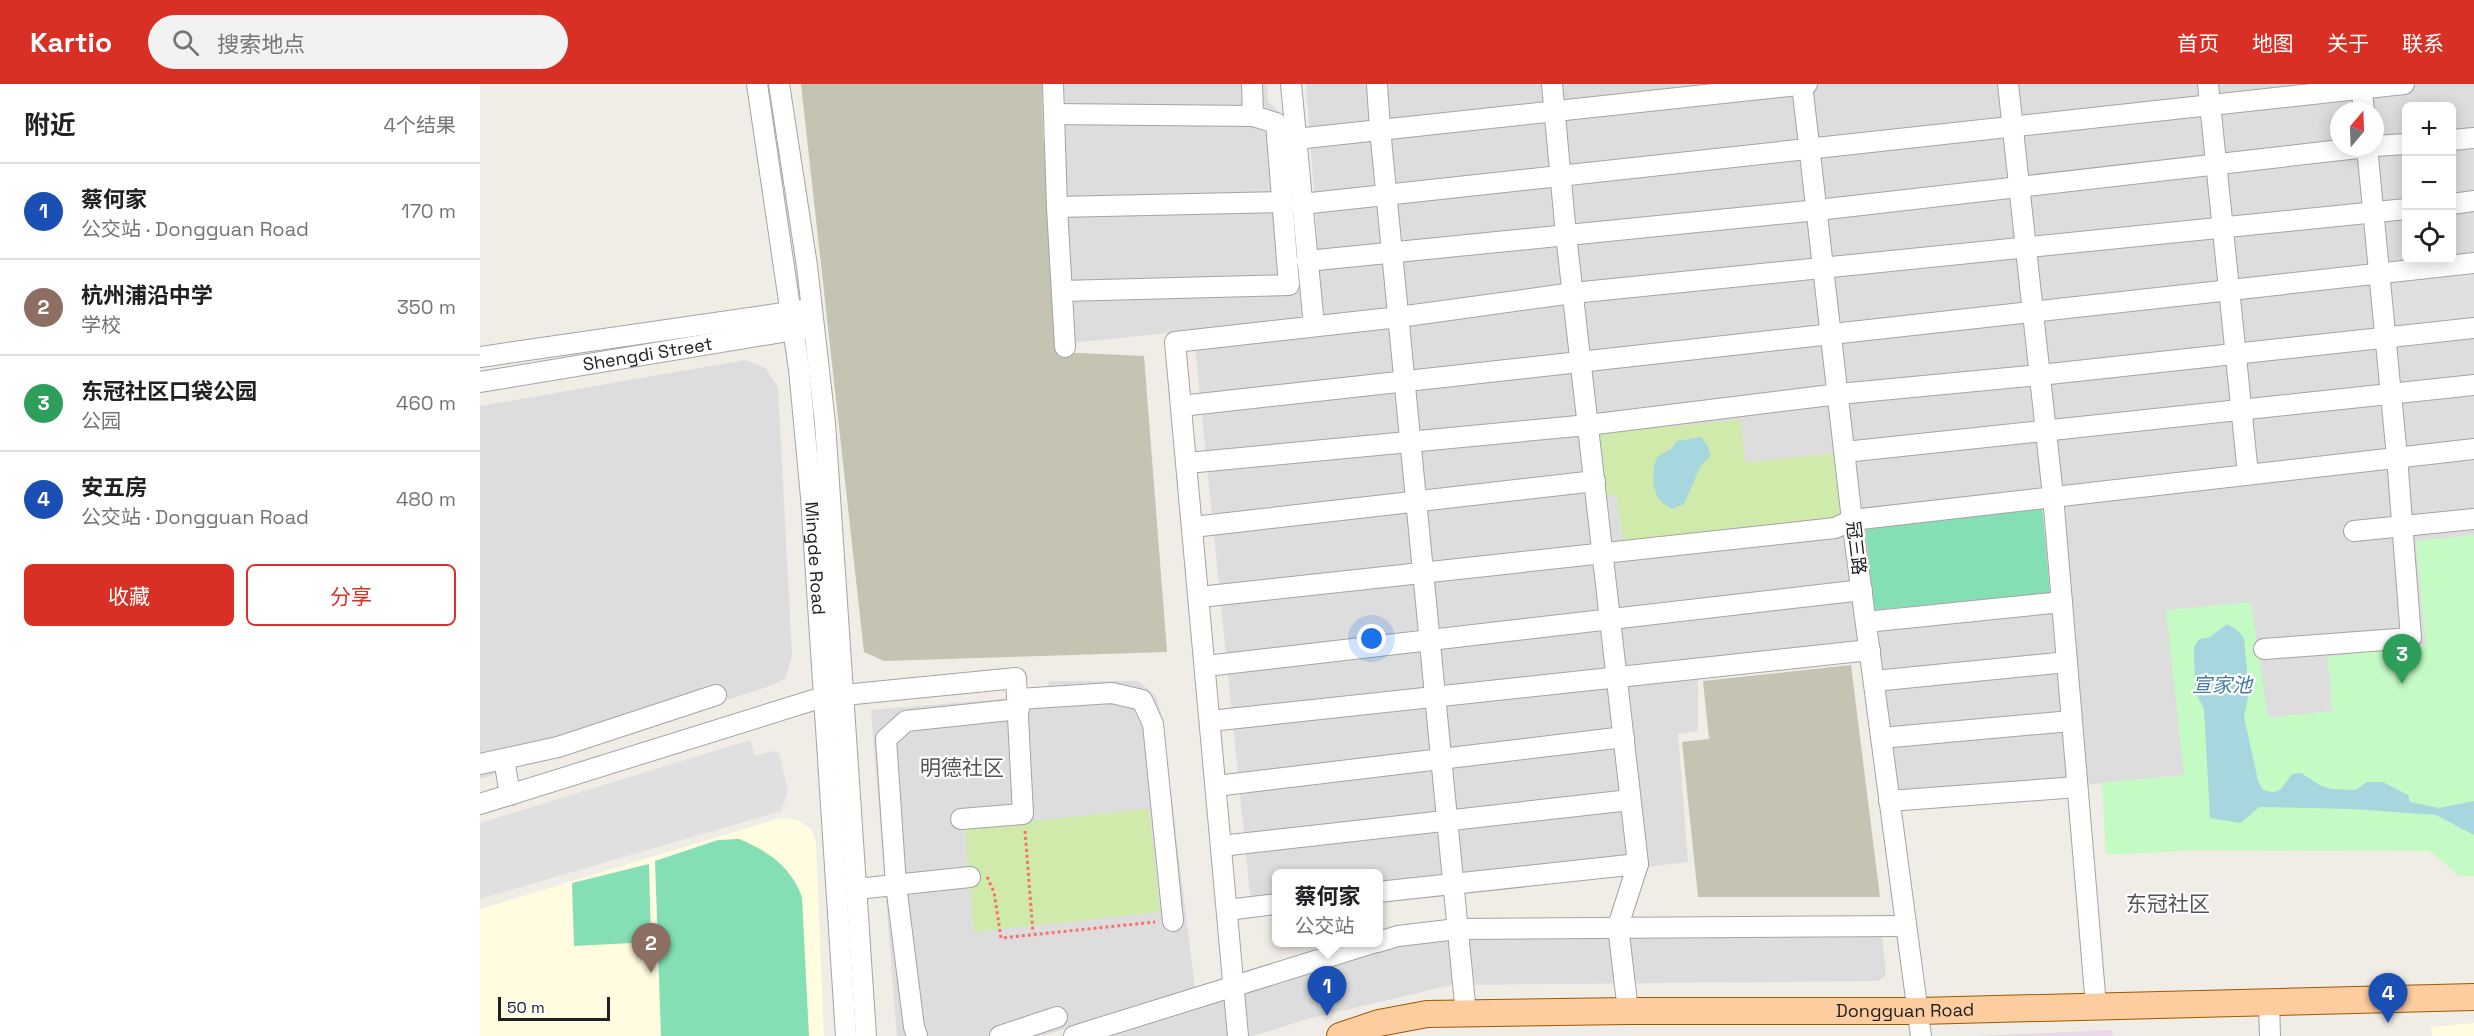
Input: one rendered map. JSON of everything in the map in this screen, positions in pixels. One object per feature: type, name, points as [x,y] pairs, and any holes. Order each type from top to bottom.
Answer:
[{"type":"main road","name":"Dongguan Road","points":[[1340,1036],[1379,1023],[1404,1027],[1427,1014],[1918,1011],[2474,997]]},
{"type":"street","name":"Mingde Road","points":[[757,84],[792,321],[811,497],[846,1036]]},
{"type":"street","name":"Mingde Road","points":[[779,84],[813,318],[825,423],[866,1036]]},
{"type":"street","points":[[1053,84],[1065,347]]},
{"type":"street","points":[[1252,84],[1253,116]]},
{"type":"street","points":[[1062,291],[1289,285],[1296,139],[1291,84]]},
{"type":"street","points":[[1377,84],[1466,1014]]},
{"type":"street","points":[[1552,84],[1566,235],[1638,864],[1618,926],[1628,1011]]},
{"type":"street","name":"冠三路","points":[[1802,84],[1852,520],[1921,1036]]},
{"type":"street","points":[[1296,139],[1808,84]]},
{"type":"street","points":[[2008,84],[2053,496],[2096,1006]]},
{"type":"street","points":[[2208,84],[2248,474]]},
{"type":"street","points":[[1057,207],[1292,203],[2012,127],[2362,86],[2404,84]]},
{"type":"street","points":[[2362,86],[2363,102]]},
{"type":"street","points":[[1054,114],[1253,116],[1276,123],[1292,203],[1307,261],[1314,326]]},
{"type":"street","points":[[2456,140],[2474,138]]},
{"type":"street","points":[[2384,145],[2402,144]]},
{"type":"street","points":[[1307,261],[1818,210],[2330,151]]},
{"type":"street","points":[[2264,649],[2411,638],[2397,457],[2368,156]]},
{"type":"street","points":[[2456,203],[2474,201]]},
{"type":"street","points":[[1238,1036],[1200,597],[1175,342],[1399,317],[1573,293],[2402,210]]},
{"type":"street","points":[[1181,406],[2474,263]]},
{"type":"street","name":"Shengdi Street","points":[[480,357],[813,318]]},
{"type":"street","name":"Shengdi Street","points":[[480,382],[792,321]]},
{"type":"street","points":[[1187,463],[1588,425],[1839,394],[2040,375],[2474,328]]},
{"type":"street","points":[[1845,452],[2474,385]]},
{"type":"street","points":[[1200,597],[1835,528],[1852,520],[2474,449]]},
{"type":"street","points":[[1193,527],[1595,481]]},
{"type":"street","points":[[2354,531],[2474,519]]},
{"type":"street","points":[[1206,666],[1862,590]]},
{"type":"street","points":[[1866,622],[2062,602]]},
{"type":"street","points":[[1210,721],[1870,650]]},
{"type":"street","points":[[1874,681],[2067,662]]},
{"type":"street","points":[[844,695],[1016,678],[1023,814],[961,819]]},
{"type":"street","points":[[917,1036],[914,1028],[896,885],[886,739],[906,721],[1112,693],[1143,700],[1153,724],[1173,921]]},
{"type":"street","points":[[480,764],[558,747],[716,695]]},
{"type":"street","points":[[480,804],[823,697]]},
{"type":"street","points":[[1881,738],[2071,721]]},
{"type":"street","points":[[1216,786],[1624,737]]},
{"type":"street","points":[[504,759],[510,795]]},
{"type":"street","points":[[1890,801],[2077,788]]},
{"type":"street","points":[[1221,846],[1630,800]]},
{"type":"street","points":[[1383,891],[1638,864]]},
{"type":"street","points":[[857,889],[970,877]]},
{"type":"street","points":[[1227,910],[1272,904]]},
{"type":"street","points":[[1383,940],[1457,928],[1906,926]]},
{"type":"street","points":[[1074,1036],[1361,947]]},
{"type":"street","points":[[2269,1002],[2270,1036]]},
{"type":"street","points":[[1000,1036],[1057,1017]]},
{"type":"path","points":[[1023,814],[1033,933]]},
{"type":"path","points":[[970,877],[987,877],[994,892],[1001,938],[1033,933],[1173,921]]},
{"type":"shaded area","points":[[801,84],[1042,84],[1043,132],[1058,352],[1144,356],[1167,652],[884,661],[864,652]]},
{"type":"shaded area","points":[[1050,84],[1267,84],[1268,101],[1283,116],[1302,314],[1296,320],[1061,344]]},
{"type":"shaded area","points":[[1306,84],[2474,84],[2474,535],[2416,542],[2426,645],[2328,657],[2332,711],[2268,718],[2184,775],[2102,783],[1884,814],[1860,662],[1698,676],[1698,731],[1678,734],[1688,862],[1383,898],[1383,869],[1272,869],[1272,912],[1252,914],[1195,346],[1324,331]]},
{"type":"shaded area","points":[[2474,271],[2474,318],[2396,329],[2391,278]]},
{"type":"shaded area","points":[[745,360],[765,368],[778,387],[792,656],[785,679],[767,687],[480,779],[480,406]]},
{"type":"shaded area","points":[[1851,665],[1880,897],[1698,897],[1682,742],[1709,739],[1703,681]]},
{"type":"shaded area","points":[[1049,681],[1138,681],[1156,696],[1161,712],[1195,989],[1041,1036],[897,1036],[871,710],[1046,695]]},
{"type":"shaded area","points":[[750,740],[755,756],[772,751],[779,753],[788,792],[781,811],[480,899],[480,823]]},
{"type":"shaded area","points":[[780,818],[798,820],[811,830],[816,842],[824,1036],[480,1036],[480,909]]},
{"type":"shaded area","points":[[1479,934],[1882,936],[1886,975],[1878,981],[1452,985],[1307,1019],[1253,1036],[1110,1036],[1397,943]]},
{"type":"shaded area","points":[[2474,1023],[2474,1036],[2432,1036],[2431,1027]]},
{"type":"shaded area","points":[[2111,1030],[2113,1036],[1974,1036]]},
{"type":"green space","points":[[1741,420],[1745,463],[1835,453],[1843,515],[1833,520],[1624,543],[1616,495],[1606,496],[1599,433]]},
{"type":"green space","points":[[2042,506],[2050,593],[1874,610],[1865,525]]},
{"type":"green space","points":[[2474,535],[2474,876],[2459,876],[2430,851],[2200,850],[2106,855],[2102,783],[2184,775],[2166,610],[2251,602],[2268,718],[2332,711],[2328,657],[2426,645],[2416,541]]},
{"type":"green space","points":[[1149,809],[1160,912],[974,932],[965,828]]},
{"type":"green space","points":[[739,839],[760,849],[777,861],[792,877],[802,897],[809,1036],[661,1036],[655,861],[718,840]]},
{"type":"green space","points":[[649,864],[651,942],[574,946],[572,883]]},
{"type":"water","points":[[1701,437],[1711,456],[1701,465],[1684,504],[1672,509],[1661,501],[1655,490],[1653,473],[1657,457],[1671,449],[1677,441]]},
{"type":"water","name":"宣家池","points":[[2227,624],[2244,638],[2249,692],[2244,717],[2258,781],[2263,790],[2277,791],[2292,774],[2301,773],[2321,786],[2332,789],[2356,790],[2367,782],[2383,782],[2408,795],[2410,802],[2439,808],[2474,801],[2474,835],[2436,815],[2353,809],[2259,807],[2241,823],[2210,818],[2204,709],[2195,691],[2194,648],[2198,640],[2210,637]]},
{"type":"place","name":"东冠社区口袋公园","points":[[2402,684]]},
{"type":"place","name":"杭州浦沿中学","points":[[651,973]]},
{"type":"place","name":"蔡何家","points":[[1327,1016]]},
{"type":"place","name":"安五房","points":[[2388,1023]]},
{"type":"district","name":"明德社区","points":[[962,768]]},
{"type":"district","name":"东冠社区","points":[[2168,904]]}]
